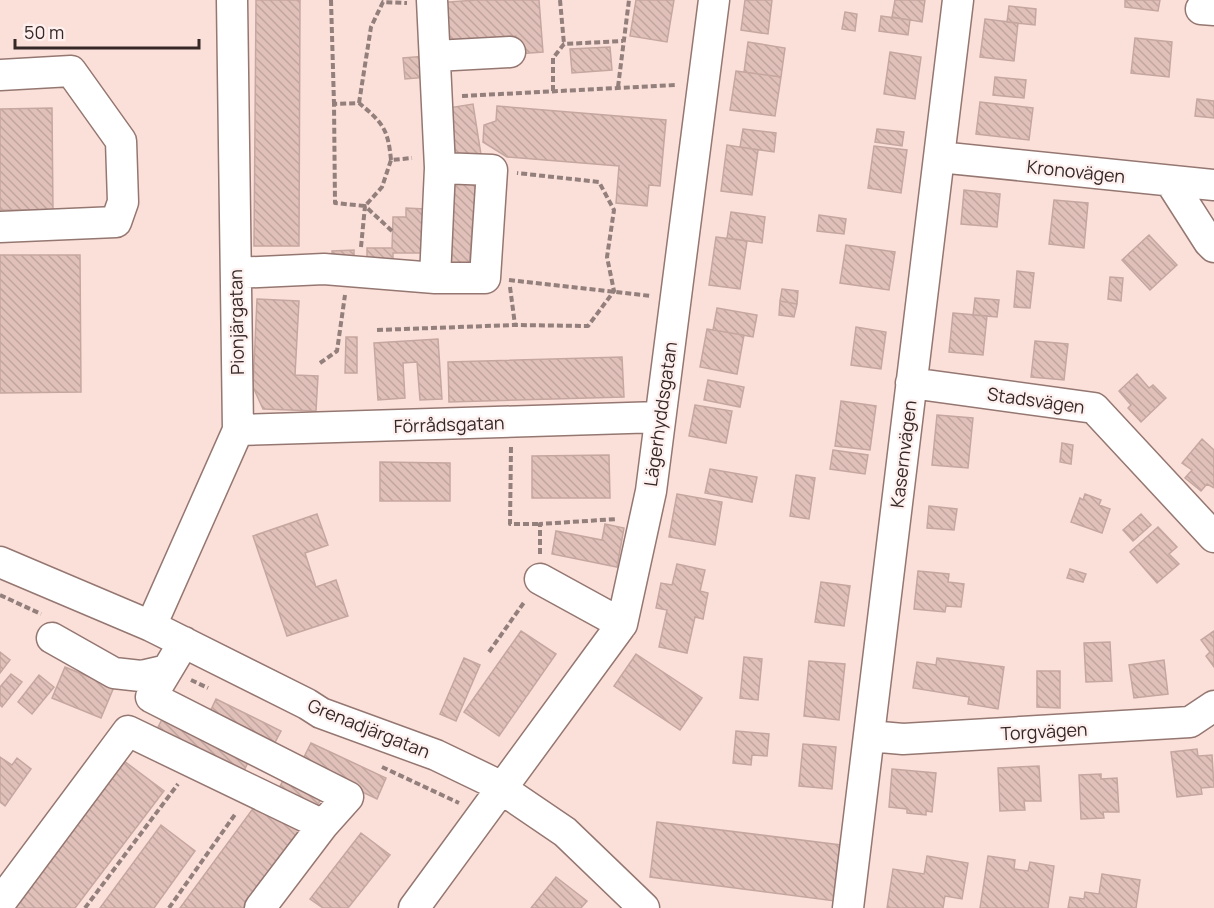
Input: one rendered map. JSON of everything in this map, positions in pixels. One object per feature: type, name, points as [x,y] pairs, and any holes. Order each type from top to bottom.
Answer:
[{"type":"street","name":"Pionjärgatan","points":[[151,626],[238,430],[232,0]]},
{"type":"street","name":"Lägerhyddsgatan","points":[[414,908],[622,624],[651,491],[714,0]]},
{"type":"street","name":"Kasernvägen","points":[[848,908],[958,0]]},
{"type":"street","points":[[432,2],[440,162],[435,278]]},
{"type":"street","points":[[435,56],[510,52]]},
{"type":"street","points":[[0,75],[70,71],[121,141],[123,202],[117,222],[0,227]]},
{"type":"street","name":"Kronovägen","points":[[939,157],[1214,185]]},
{"type":"street","points":[[236,273],[324,269],[435,278],[497,279],[492,170],[440,162]]},
{"type":"street","points":[[1170,181],[1209,242],[1214,246]]},
{"type":"street","name":"Stadsvägen","points":[[911,383],[1094,408],[1214,537]]},
{"type":"street","name":"Förrådsgatan","points":[[238,430],[660,417]]},
{"type":"street","name":"Grenadjärgatan","points":[[0,562],[151,626],[321,713],[436,755],[500,788],[565,832],[644,908]]},
{"type":"street","points":[[540,579],[622,624]]},
{"type":"street","points":[[52,638],[114,673],[141,676],[167,670]]},
{"type":"street","points":[[0,903],[128,731],[184,642]]},
{"type":"street","points":[[151,697],[348,797],[323,825],[260,908]]},
{"type":"street","name":"Torgvägen","points":[[869,736],[903,740],[1190,722],[1214,706]]},
{"type":"street","points":[[128,731],[323,825]]},
{"type":"path","points":[[331,0],[334,203],[365,206],[392,231]]},
{"type":"path","points":[[553,91],[553,58],[564,44],[560,0]]},
{"type":"path","points":[[618,87],[628,0]]},
{"type":"path","points":[[359,103],[371,27],[381,1],[432,2]]},
{"type":"path","points":[[564,44],[623,41]]},
{"type":"path","points":[[437,97],[703,84]]},
{"type":"path","points":[[320,363],[337,351],[365,206],[382,187],[392,160],[389,139],[380,120],[359,103],[334,104]]},
{"type":"path","points":[[392,160],[440,162]]},
{"type":"path","points":[[492,170],[599,182],[614,210],[607,257],[615,291]]},
{"type":"path","points":[[515,325],[497,279],[676,298]]},
{"type":"path","points":[[377,330],[515,325],[588,326],[615,291]]},
{"type":"path","points":[[511,422],[510,524],[540,524]]},
{"type":"path","points":[[85,908],[195,762]]},
{"type":"path","points":[[169,908],[252,790]]},
{"type":"building","points":[[256,0],[300,0],[299,246],[254,246]]},
{"type":"building","points":[[476,0],[539,0],[543,52],[517,54],[516,36],[439,41],[436,3]]},
{"type":"building","points":[[636,0],[674,0],[667,42],[630,36]]},
{"type":"building","points":[[745,0],[772,0],[768,34],[741,30]]},
{"type":"building","points":[[895,0],[925,0],[922,22],[892,17]]},
{"type":"building","points":[[1125,0],[1160,0],[1158,11],[1125,7]]},
{"type":"building","points":[[1009,6],[1036,9],[1035,25],[1007,22]]},
{"type":"building","points":[[845,12],[857,14],[855,31],[842,29]]},
{"type":"building","points":[[881,16],[910,20],[908,35],[879,31]]},
{"type":"building","points":[[985,19],[1018,23],[1014,61],[980,57]]},
{"type":"building","points":[[1135,38],[1172,42],[1169,77],[1131,73]]},
{"type":"building","points":[[748,42],[785,48],[781,77],[744,72]]},
{"type":"building","points":[[610,47],[612,70],[572,73],[570,49]]},
{"type":"building","points":[[890,52],[921,57],[915,99],[884,94]]},
{"type":"building","points":[[426,56],[428,77],[405,79],[403,58]]},
{"type":"building","points":[[736,71],[781,77],[775,116],[730,110]]},
{"type":"building","points":[[995,77],[1026,80],[1024,98],[993,95]]},
{"type":"building","points":[[1197,99],[1214,101],[1214,118],[1195,116]]},
{"type":"building","points":[[980,102],[1033,108],[1029,140],[976,134]]},
{"type":"building","points":[[473,104],[482,161],[457,165],[448,108]]},
{"type":"building","points":[[497,106],[666,120],[660,186],[649,185],[647,206],[616,203],[619,166],[507,157],[483,142],[484,125],[496,121]]},
{"type":"building","points":[[52,108],[53,210],[0,210],[0,109]]},
{"type":"building","points":[[743,129],[776,133],[774,152],[740,147]]},
{"type":"building","points":[[877,129],[904,132],[902,146],[875,142]]},
{"type":"building","points":[[727,145],[758,150],[752,195],[721,191]]},
{"type":"building","points":[[874,146],[907,150],[901,193],[868,188]]},
{"type":"building","points":[[452,179],[476,181],[469,268],[445,266]]},
{"type":"building","points":[[964,190],[1000,194],[997,227],[961,224]]},
{"type":"building","points":[[1054,200],[1088,203],[1084,248],[1049,244]]},
{"type":"building","points":[[406,208],[425,209],[424,253],[393,253],[393,262],[367,262],[367,248],[392,248],[393,217],[406,217]]},
{"type":"building","points":[[731,212],[765,217],[762,243],[727,238]]},
{"type":"building","points":[[819,215],[846,219],[844,234],[817,231]]},
{"type":"building","points":[[1149,235],[1177,265],[1150,290],[1122,260]]},
{"type":"building","points":[[716,237],[747,241],[740,289],[709,285]]},
{"type":"building","points":[[846,245],[895,252],[889,290],[840,283]]},
{"type":"building","points":[[354,250],[354,262],[332,262],[332,251]]},
{"type":"building","points":[[0,255],[80,255],[81,392],[0,393]]},
{"type":"building","points":[[1017,271],[1034,273],[1030,308],[1014,307]]},
{"type":"building","points":[[1110,277],[1123,278],[1121,301],[1108,299]]},
{"type":"building","points":[[782,289],[798,291],[797,304],[780,301]]},
{"type":"building","points":[[975,298],[999,300],[997,317],[973,315]]},
{"type":"building","points":[[257,299],[299,301],[295,375],[318,376],[316,411],[263,409],[253,387]]},
{"type":"building","points":[[780,301],[797,304],[794,317],[779,315]]},
{"type":"building","points":[[717,308],[757,315],[753,337],[713,330]]},
{"type":"building","points":[[953,313],[987,316],[983,355],[949,352]]},
{"type":"building","points":[[856,327],[886,332],[881,369],[851,365]]},
{"type":"building","points":[[707,329],[744,335],[737,374],[700,367]]},
{"type":"building","points":[[346,337],[357,337],[357,373],[345,373]]},
{"type":"building","points":[[438,339],[442,399],[420,400],[417,362],[403,363],[405,398],[378,400],[374,343]]},
{"type":"building","points":[[1035,341],[1068,344],[1064,380],[1031,377]]},
{"type":"building","points":[[622,357],[624,397],[449,402],[448,362]]},
{"type":"building","points":[[1137,374],[1149,388],[1153,385],[1166,398],[1141,422],[1128,408],[1131,405],[1119,391]]},
{"type":"building","points":[[708,380],[744,387],[740,407],[704,400]]},
{"type":"building","points":[[841,401],[876,406],[870,450],[835,446]]},
{"type":"building","points":[[695,405],[732,411],[726,443],[689,436]]},
{"type":"building","points":[[937,415],[973,418],[968,468],[932,465]]},
{"type":"building","points":[[1202,439],[1214,450],[1214,488],[1207,484],[1201,491],[1185,478],[1192,470],[1182,463]]},
{"type":"building","points":[[1062,443],[1073,445],[1071,464],[1060,462]]},
{"type":"building","points":[[833,450],[868,455],[865,474],[830,469]]},
{"type":"building","points":[[609,455],[610,498],[532,498],[532,456]]},
{"type":"building","points":[[380,462],[450,463],[450,501],[380,501]]},
{"type":"building","points":[[710,469],[757,477],[752,502],[705,493]]},
{"type":"building","points":[[796,475],[815,478],[809,519],[790,516]]},
{"type":"building","points":[[677,494],[722,502],[715,545],[669,537]]},
{"type":"building","points":[[1085,494],[1101,500],[1099,505],[1110,509],[1102,533],[1071,522],[1080,498],[1083,500]]},
{"type":"building","points":[[929,506],[957,509],[954,530],[927,528]]},
{"type":"building","points":[[317,514],[328,545],[305,553],[316,587],[336,580],[348,616],[287,636],[253,536]]},
{"type":"building","points":[[1141,514],[1151,525],[1133,541],[1123,530]]},
{"type":"building","points":[[605,524],[624,528],[617,567],[552,554],[556,531],[602,540]]},
{"type":"building","points":[[1158,527],[1177,547],[1169,554],[1179,564],[1157,583],[1130,552]]},
{"type":"building","points":[[677,564],[705,570],[700,591],[708,593],[703,619],[695,617],[687,653],[659,647],[667,610],[656,608],[661,583],[672,585]]},
{"type":"building","points":[[1070,569],[1086,574],[1083,582],[1067,578]]},
{"type":"building","points":[[918,571],[949,574],[948,582],[964,584],[961,607],[946,606],[945,612],[914,609]]},
{"type":"building","points":[[821,582],[850,586],[844,626],[815,622]]},
{"type":"building","points":[[521,631],[556,654],[499,736],[464,712]]},
{"type":"building","points":[[1214,631],[1214,667],[1206,656],[1210,652],[1201,640]]},
{"type":"building","points":[[1110,642],[1112,681],[1086,682],[1084,643]]},
{"type":"building","points":[[0,652],[10,660],[0,673]]},
{"type":"building","points":[[636,654],[702,698],[680,730],[614,686]]},
{"type":"building","points":[[744,657],[762,659],[758,700],[740,698]]},
{"type":"building","points":[[464,658],[480,665],[456,721],[440,714]]},
{"type":"building","points":[[937,658],[1004,667],[998,709],[968,704],[969,697],[913,688],[917,662],[936,665]]},
{"type":"building","points":[[1164,660],[1168,694],[1134,698],[1129,665]]},
{"type":"building","points":[[809,661],[845,664],[839,720],[804,716]]},
{"type":"building","points":[[65,667],[114,687],[101,718],[52,698]]},
{"type":"building","points":[[1037,671],[1060,671],[1060,708],[1037,707]]},
{"type":"building","points":[[11,674],[22,682],[2,707],[0,687]]},
{"type":"building","points":[[39,675],[54,687],[32,714],[18,702]]},
{"type":"building","points":[[216,699],[281,731],[272,748],[208,716]]},
{"type":"building","points":[[167,710],[252,754],[242,775],[156,731]]},
{"type":"building","points":[[736,731],[769,734],[767,756],[752,755],[751,765],[733,763]]},
{"type":"building","points":[[311,743],[386,778],[377,799],[301,763]]},
{"type":"building","points":[[803,744],[836,747],[832,789],[799,786]]},
{"type":"building","points":[[1197,749],[1198,756],[1212,755],[1214,787],[1201,788],[1202,794],[1177,797],[1171,752]]},
{"type":"building","points":[[0,757],[12,765],[17,758],[31,769],[5,806],[0,802]]},
{"type":"building","points":[[120,758],[164,791],[75,908],[7,908]]},
{"type":"building","points":[[1039,766],[1041,801],[1024,801],[1025,810],[1000,811],[998,768]]},
{"type":"building","points":[[892,769],[936,773],[932,812],[926,811],[926,815],[907,813],[907,809],[889,807]]},
{"type":"building","points":[[288,771],[325,791],[314,812],[277,792]]},
{"type":"building","points":[[1101,774],[1101,779],[1117,778],[1119,812],[1103,812],[1104,818],[1081,819],[1079,775]]},
{"type":"building","points":[[260,799],[303,831],[246,908],[180,908]]},
{"type":"building","points":[[657,822],[841,845],[835,901],[650,877]]},
{"type":"building","points":[[161,825],[195,851],[154,908],[100,908]]},
{"type":"building","points":[[361,833],[390,855],[348,908],[323,908],[310,899]]},
{"type":"building","points":[[927,856],[968,863],[962,899],[945,896],[943,908],[887,908],[893,869],[924,874]]},
{"type":"building","points":[[988,856],[1015,860],[1014,869],[1028,871],[1030,862],[1054,866],[1048,908],[980,908]]},
{"type":"building","points":[[1102,874],[1140,880],[1136,908],[1068,908],[1070,897],[1084,899],[1085,892],[1099,894]]},
{"type":"building","points":[[556,877],[587,901],[581,908],[531,908]]}]
